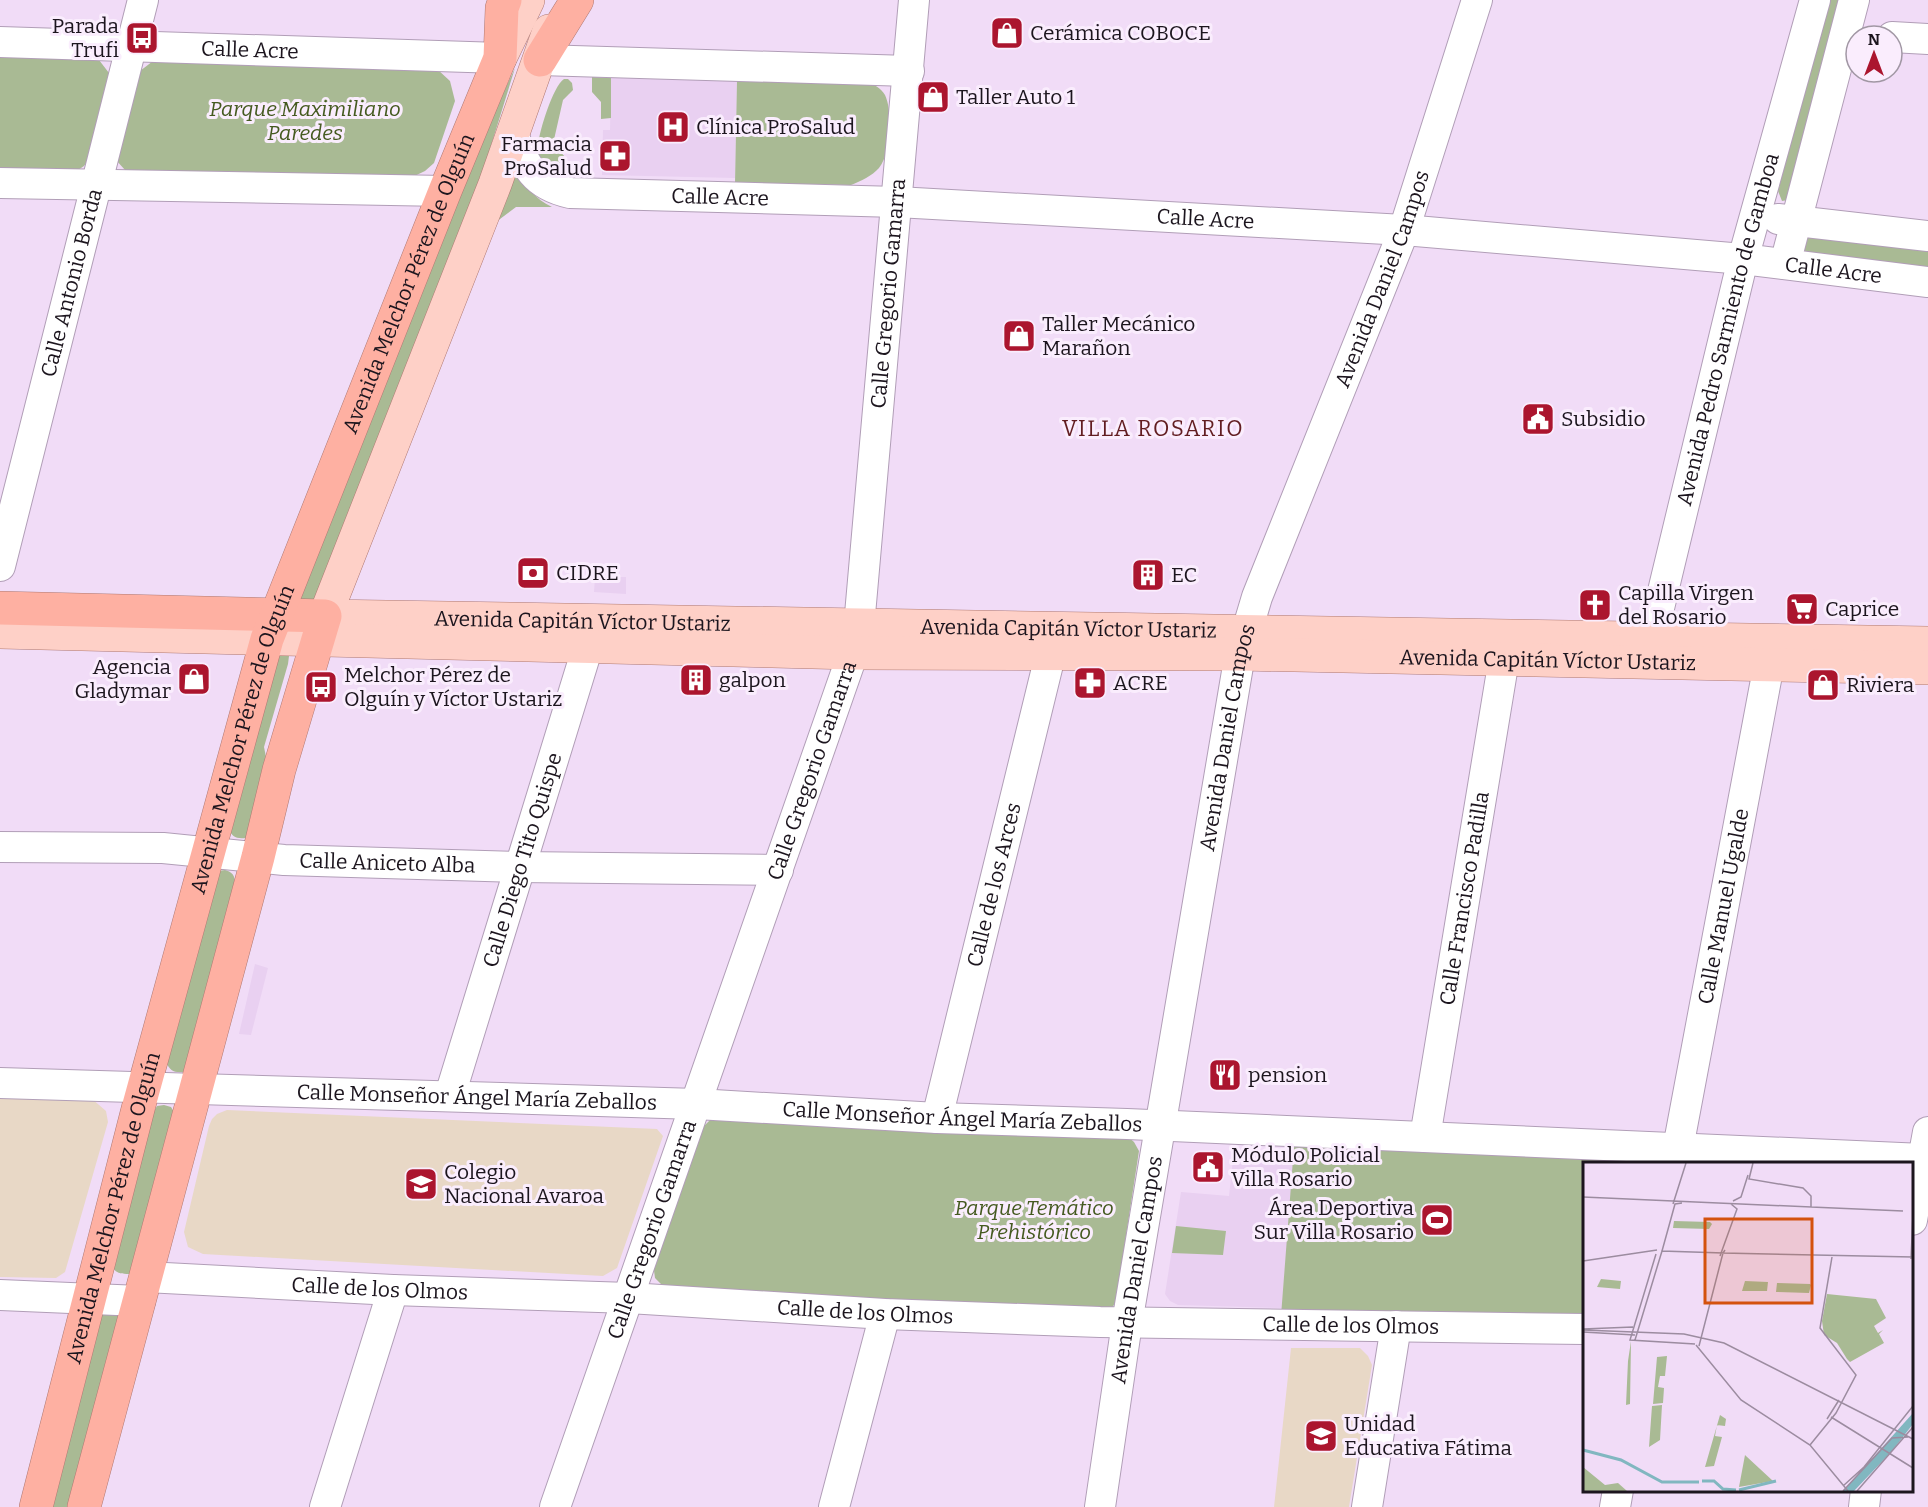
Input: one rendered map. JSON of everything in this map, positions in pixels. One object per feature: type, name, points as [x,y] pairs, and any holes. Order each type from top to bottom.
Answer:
[{"type":"highway","points":[[500,58],[502,8],[505,0]]},
{"type":"highway","points":[[540,60],[577,0]]},
{"type":"highway","name":"Avenida Melchor Pérez de Olguín","points":[[36,1507],[145,1086],[272,627],[500,58]]},
{"type":"highway","name":"Avenida Capitán Víctor Ustariz","points":[[0,608],[209,612],[272,627],[320,628]]},
{"type":"highway","name":"Avenida Melchor Pérez de Olguín","points":[[84,1507],[258,857],[279,770],[320,628]]},
{"type":"main road","name":"Avenida Melchor Pérez de Olguín","points":[[500,58],[528,0]]},
{"type":"main road","name":"Avenida Melchor Pérez de Olguín","points":[[320,628],[495,184],[540,60],[558,0]]},
{"type":"main road","points":[[0,633],[272,627]]},
{"type":"main road","name":"Avenida Capitán Víctor Ustariz","points":[[320,628],[856,640],[1243,642],[1651,649],[1928,643]]},
{"type":"main road","name":"Avenida Capitán Víctor Ustariz","points":[[856,640],[1051,652],[1243,642],[1504,659],[1651,649],[1768,664],[1928,668]]},
{"type":"street","name":"Calle Antonio Borda","points":[[0,566],[143,0]]},
{"type":"street","name":"Calle Gregorio Gamarra","points":[[555,1507],[697,1104],[856,640],[914,0]]},
{"type":"street","name":"Avenida Daniel Campos","points":[[1100,1507],[1128,1323],[1243,642],[1261,586],[1404,230],[1477,0]]},
{"type":"street","name":"Avenida Pedro Sarmiento de Gamboa","points":[[1651,649],[1743,259],[1815,0]]},
{"type":"street","name":"Avenida Pedro Sarmiento de Gamboa","points":[[1854,0],[1855,24]]},
{"type":"street","points":[[1904,38],[1928,39]]},
{"type":"street","name":"Calle Acre","points":[[0,42],[131,48],[500,58]]},
{"type":"street","points":[[540,60],[909,71]]},
{"type":"street","name":"Avenida Pedro Sarmiento de Gamboa","points":[[1785,264],[1844,70]]},
{"type":"street","name":"Calle Acre","points":[[513,134],[523,160],[539,181],[553,189],[570,193],[897,202],[1404,230],[1743,259],[1928,282]]},
{"type":"street","points":[[0,183],[445,191]]},
{"type":"street","points":[[1755,216],[1928,236]]},
{"type":"street","name":"Calle Diego Tito Quispe","points":[[450,1095],[589,634]]},
{"type":"street","name":"Calle de los Arces","points":[[937,1118],[1051,652]]},
{"type":"street","name":"Calle Francisco Padilla","points":[[1425,1137],[1504,659]]},
{"type":"street","name":"Calle Manuel Ugalde","points":[[1678,1148],[1768,664]]},
{"type":"street","name":"Calle Aniceto Alba","points":[[0,847],[163,848],[284,860],[519,867],[778,870]]},
{"type":"street","name":"Calle Monseñor Ángel María Zeballos","points":[[0,1083],[697,1104],[937,1118],[1678,1148],[1926,1146]]},
{"type":"street","points":[[1913,1210],[1926,1146]]},
{"type":"street","name":"Calle de los Olmos","points":[[0,1296],[91,1299],[143,1289],[393,1290],[629,1298],[885,1314],[1128,1323],[1583,1329]]},
{"type":"street","points":[[324,1507],[393,1290]]},
{"type":"street","points":[[834,1507],[885,1314]]},
{"type":"street","points":[[1367,1507],[1396,1326]]},
{"type":"street","points":[[1615,1507],[1618,1492]]},
{"type":"street","points":[[1864,1507],[1866,1492]]},
{"type":"shaded area","name":"Clínica ProSalud","points":[[611,78],[737,80],[735,178],[602,175],[603,130],[610,130]]},
{"type":"shaded area","points":[[595,577],[626,577],[626,594],[594,592]]},
{"type":"shaded area","points":[[255,964],[268,968],[251,1035],[239,1034]]},
{"type":"shaded area","points":[[0,1097],[91,1098],[106,1111],[108,1122],[65,1272],[56,1278],[0,1277]]},
{"type":"shaded area","name":"Colegio Nacional Avaroa","points":[[227,1110],[657,1129],[663,1136],[617,1268],[603,1276],[203,1254],[188,1247],[184,1232],[209,1126],[217,1114]]},
{"type":"shaded area","points":[[1234,1150],[1294,1153],[1282,1308],[1178,1305],[1170,1301],[1165,1294],[1181,1192],[1229,1196]]},
{"type":"shaded area","name":"Unidad Educativa Fátima","points":[[1291,1348],[1360,1348],[1368,1356],[1372,1365],[1349,1507],[1274,1507]]},
{"type":"green space","points":[[1828,0],[1845,0],[1788,200],[1782,201],[1778,191]]},
{"type":"green space","points":[[0,51],[99,60],[109,73],[89,159],[84,166],[75,172],[0,174]]},
{"type":"green space","name":"Parque Maximiliano Paredes","points":[[157,58],[437,69],[450,81],[455,101],[434,163],[425,171],[406,180],[125,170],[116,160],[140,71]]},
{"type":"green space","points":[[515,68],[480,181],[317,600],[295,599],[463,177]]},
{"type":"green space","points":[[592,77],[611,78],[611,118],[601,119],[601,102],[592,92]]},
{"type":"green space","points":[[564,79],[572,83],[573,90],[563,100],[553,144],[567,159],[565,165],[555,168],[546,164],[539,156],[538,145],[551,100],[555,90]]},
{"type":"green space","points":[[737,80],[867,81],[872,83],[885,95],[890,122],[886,153],[879,168],[851,185],[735,183]]},
{"type":"green space","points":[[515,172],[536,196],[552,207],[516,207],[496,222]]},
{"type":"green space","points":[[1806,235],[1928,246],[1928,272],[1803,253]]},
{"type":"green space","points":[[284,651],[289,656],[288,664],[264,747],[268,767],[251,832],[246,838],[237,838],[228,828],[273,659]]},
{"type":"green space","points":[[225,870],[233,874],[235,883],[184,1072],[175,1072],[166,1062],[218,871]]},
{"type":"green space","points":[[157,1106],[171,1107],[174,1112],[134,1269],[129,1274],[120,1273],[111,1264],[153,1113]]},
{"type":"green space","name":"Parque Temático Prehistórico","points":[[710,1120],[1126,1135],[1139,1151],[1116,1301],[1111,1310],[668,1291],[655,1278],[653,1263],[700,1130]]},
{"type":"green space","name":"Área Deportiva Sur Villa Rosario","points":[[1294,1146],[1648,1162],[1583,1162],[1583,1320],[1281,1316]]},
{"type":"green space","points":[[1176,1226],[1226,1231],[1223,1255],[1172,1253]]},
{"type":"green space","points":[[104,1309],[121,1315],[72,1507],[48,1507],[100,1315]]},
{"type":"place","name":"Cerámica COBOCE","points":[[1007,33]]},
{"type":"place","name":"Parada Trufi","points":[[142,38]]},
{"type":"place","name":"Taller Auto 1","points":[[933,97]]},
{"type":"place","name":"Clínica ProSalud","points":[[673,127]]},
{"type":"place","name":"Farmacia ProSalud","points":[[615,156]]},
{"type":"place","name":"Taller Mecánico Marañon","points":[[1019,336]]},
{"type":"place","name":"Subsidio","points":[[1538,419]]},
{"type":"place","name":"CIDRE","points":[[533,573]]},
{"type":"place","name":"EC","points":[[1148,575]]},
{"type":"place","name":"Capilla Virgen del Rosario","points":[[1595,605]]},
{"type":"place","name":"Caprice","points":[[1802,609]]},
{"type":"place","name":"Agencia Gladymar","points":[[194,679]]},
{"type":"place","name":"galpon","points":[[696,680]]},
{"type":"place","name":"ACRE","points":[[1090,683]]},
{"type":"place","name":"Riviera","points":[[1823,685]]},
{"type":"place","name":"Melchor Pérez de Olguín y Víctor Ustariz","points":[[321,687]]},
{"type":"place","name":"pension","points":[[1225,1075]]},
{"type":"place","name":"Módulo Policial Villa Rosario","points":[[1208,1167]]},
{"type":"place","name":"Colegio Nacional Avaroa","points":[[421,1184]]},
{"type":"place","name":"Área Deportiva Sur Villa Rosario","points":[[1437,1220]]},
{"type":"place","name":"Unidad Educativa Fátima","points":[[1321,1436]]},
{"type":"district","name":"VILLA ROSARIO","points":[[1153,428]]}]
